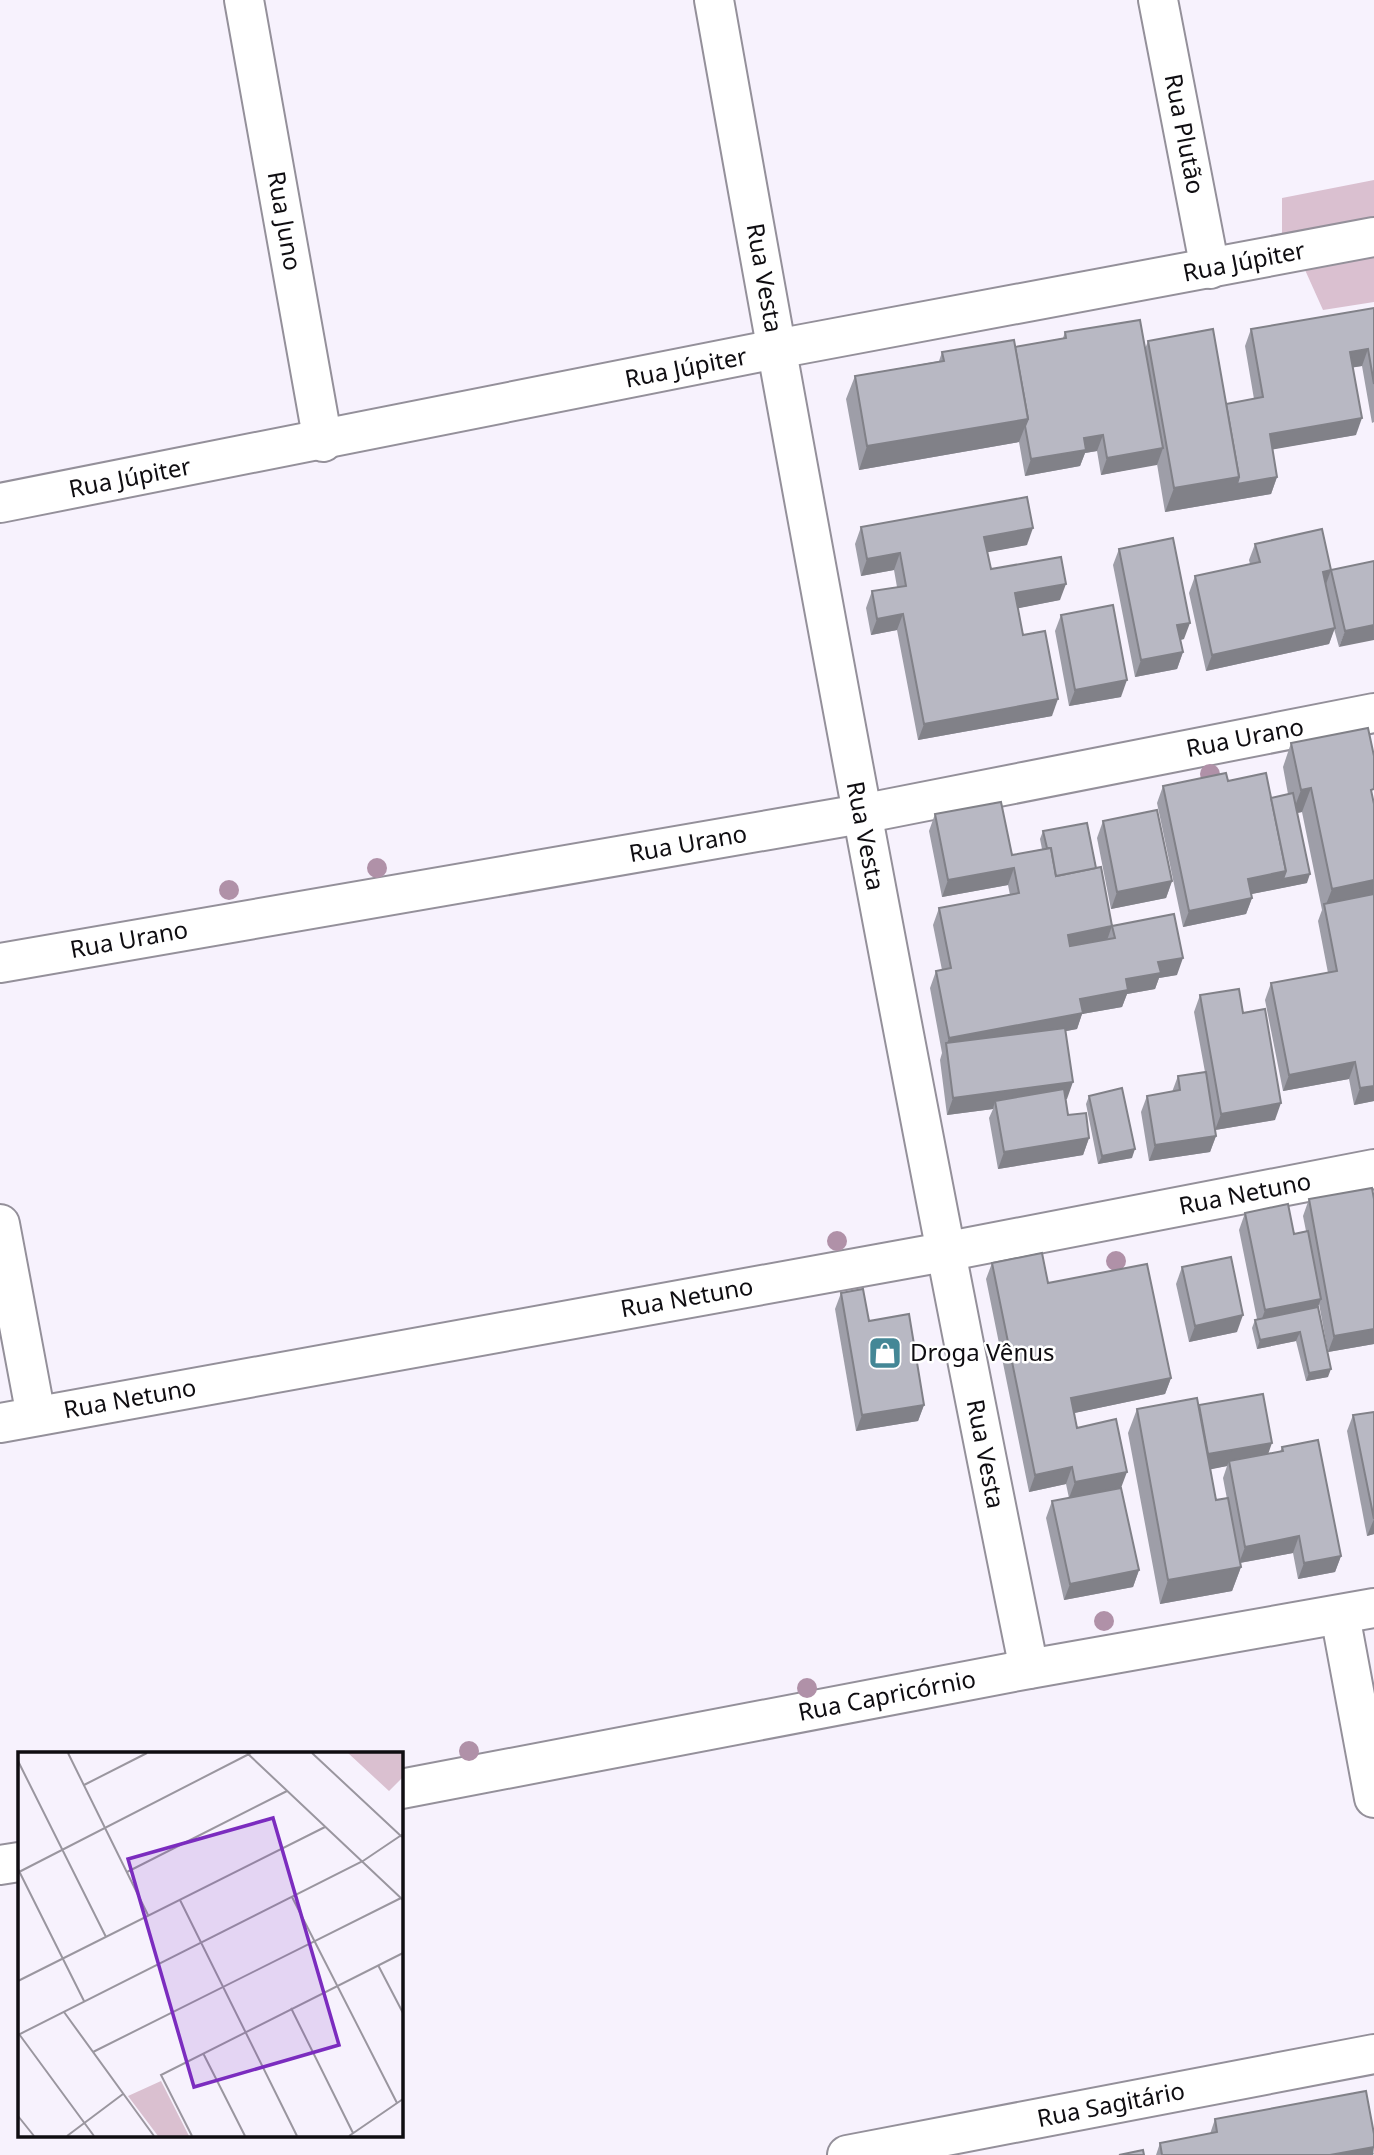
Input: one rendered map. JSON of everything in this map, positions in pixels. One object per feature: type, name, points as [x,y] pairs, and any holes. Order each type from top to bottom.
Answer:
[{"type":"street","name":"Rua Juno","points":[[244,0],[323,442]]},
{"type":"street","name":"Rua Vesta","points":[[714,0],[861,814],[944,1252],[1029,1669]]},
{"type":"street","name":"Rua Plutão","points":[[1158,0],[1210,269]]},
{"type":"street","name":"Rua Júpiter","points":[[0,503],[323,442],[776,349],[1374,237]]},
{"type":"street","name":"Rua Urano","points":[[0,962],[861,814],[1374,713]]},
{"type":"street","name":"Rua Netuno","points":[[18,1419],[944,1252],[1374,1169]]},
{"type":"street","points":[[0,1224],[18,1419]]},
{"type":"street","points":[[1357,1612],[1374,1798]]},
{"type":"street","name":"Rua Capricórnio","points":[[402,1789],[1029,1669],[1357,1612]]},
{"type":"street","points":[[0,1866],[18,1862]]},
{"type":"street","name":"Rua Sagitário","points":[[847,2155],[1374,2054]]},
{"type":"shaded area","points":[[1374,180],[1374,302],[1323,310],[1301,261],[1282,248],[1282,198]]},
{"type":"building","points":[[1374,308],[1374,384],[1368,349],[1350,352],[1362,418],[1270,434],[1277,477],[1237,484],[1239,477],[1226,404],[1263,397],[1251,329]]},
{"type":"building","points":[[1140,320],[1163,448],[1107,458],[1103,435],[1084,438],[1086,450],[1031,459],[1025,426],[1028,419],[1015,347],[1066,338],[1065,332]]},
{"type":"building","points":[[1213,329],[1239,477],[1174,488],[1148,341]]},
{"type":"building","points":[[1014,340],[1028,419],[867,446],[855,376],[944,361],[942,352]]},
{"type":"building","points":[[1027,497],[1033,528],[984,537],[991,569],[1061,557],[1066,584],[1015,593],[1023,635],[1045,631],[1058,699],[924,724],[903,614],[877,619],[872,591],[906,586],[900,553],[867,559],[861,527]]},
{"type":"building","points":[[1322,529],[1331,570],[1323,572],[1335,628],[1212,655],[1195,576],[1260,562],[1255,544]]},
{"type":"building","points":[[1173,538],[1190,623],[1177,625],[1183,652],[1141,660],[1119,549]]},
{"type":"building","points":[[1374,561],[1374,625],[1345,631],[1331,570]]},
{"type":"building","points":[[1113,605],[1127,680],[1075,690],[1061,615]]},
{"type":"building","points":[[1368,728],[1374,756],[1374,789],[1371,790],[1374,804],[1374,880],[1332,889],[1311,788],[1301,790],[1291,743]]},
{"type":"building","points":[[1226,773],[1228,781],[1266,773],[1286,871],[1248,879],[1252,898],[1189,911],[1163,786]]},
{"type":"building","points":[[1293,793],[1310,874],[1283,879],[1286,871],[1271,798]]},
{"type":"building","points":[[1001,802],[1012,855],[1051,848],[1056,876],[1101,867],[1112,926],[1174,914],[1183,958],[1158,962],[1161,973],[1126,979],[1128,990],[1080,999],[1083,1013],[949,1038],[936,971],[951,968],[939,908],[1019,893],[1014,868],[948,880],[935,814]],"holes":[[[1112,926],[1115,938],[1070,946],[1068,935]]]},
{"type":"building","points":[[1157,810],[1172,881],[1117,892],[1103,821]]},
{"type":"building","points":[[1087,823],[1096,868],[1056,876],[1051,848],[1047,848],[1043,831]]},
{"type":"building","points":[[1374,894],[1374,1086],[1360,1088],[1355,1062],[1289,1075],[1271,983],[1337,971],[1324,904]]},
{"type":"building","points":[[1239,989],[1243,1013],[1265,1009],[1281,1103],[1221,1114],[1200,995]]},
{"type":"building","points":[[1065,1028],[1073,1082],[953,1098],[946,1043]]},
{"type":"building","points":[[1206,1072],[1216,1136],[1155,1145],[1147,1096],[1180,1090],[1178,1076]]},
{"type":"building","points":[[1122,1088],[1135,1149],[1102,1156],[1089,1096]]},
{"type":"building","points":[[1064,1089],[1068,1115],[1086,1113],[1089,1138],[1004,1152],[995,1101]]},
{"type":"building","points":[[1372,1188],[1374,1329],[1334,1336],[1309,1199]]},
{"type":"building","points":[[1288,1204],[1294,1234],[1308,1231],[1321,1299],[1265,1310],[1245,1213]]},
{"type":"building","points":[[1042,1253],[1048,1283],[1147,1264],[1171,1378],[1071,1398],[1077,1428],[1116,1419],[1127,1472],[1075,1482],[1072,1467],[1035,1475],[992,1263]]},
{"type":"building","points":[[1231,1257],[1243,1315],[1195,1326],[1182,1267]]},
{"type":"building","points":[[863,1289],[869,1321],[909,1314],[924,1405],[862,1415],[841,1293]]},
{"type":"building","points":[[1318,1307],[1331,1369],[1309,1373],[1300,1332],[1260,1340],[1255,1320]]},
{"type":"building","points":[[1263,1394],[1272,1443],[1208,1454],[1199,1405]]},
{"type":"building","points":[[1197,1398],[1216,1500],[1228,1498],[1241,1567],[1168,1580],[1137,1409]]},
{"type":"building","points":[[1374,1412],[1374,1519],[1353,1415]]},
{"type":"building","points":[[1318,1440],[1341,1556],[1304,1563],[1299,1536],[1245,1547],[1229,1461],[1283,1451],[1282,1447]]},
{"type":"building","points":[[1121,1488],[1139,1570],[1070,1584],[1052,1501]]},
{"type":"building","points":[[1366,2091],[1374,2147],[1330,2155],[1162,2155],[1160,2143],[1217,2132],[1215,2119]]},
{"type":"building","points":[[1143,2150],[1144,2155],[1119,2155]]},
{"type":"place","name":"Droga Vênus","points":[[885,1353]]}]
